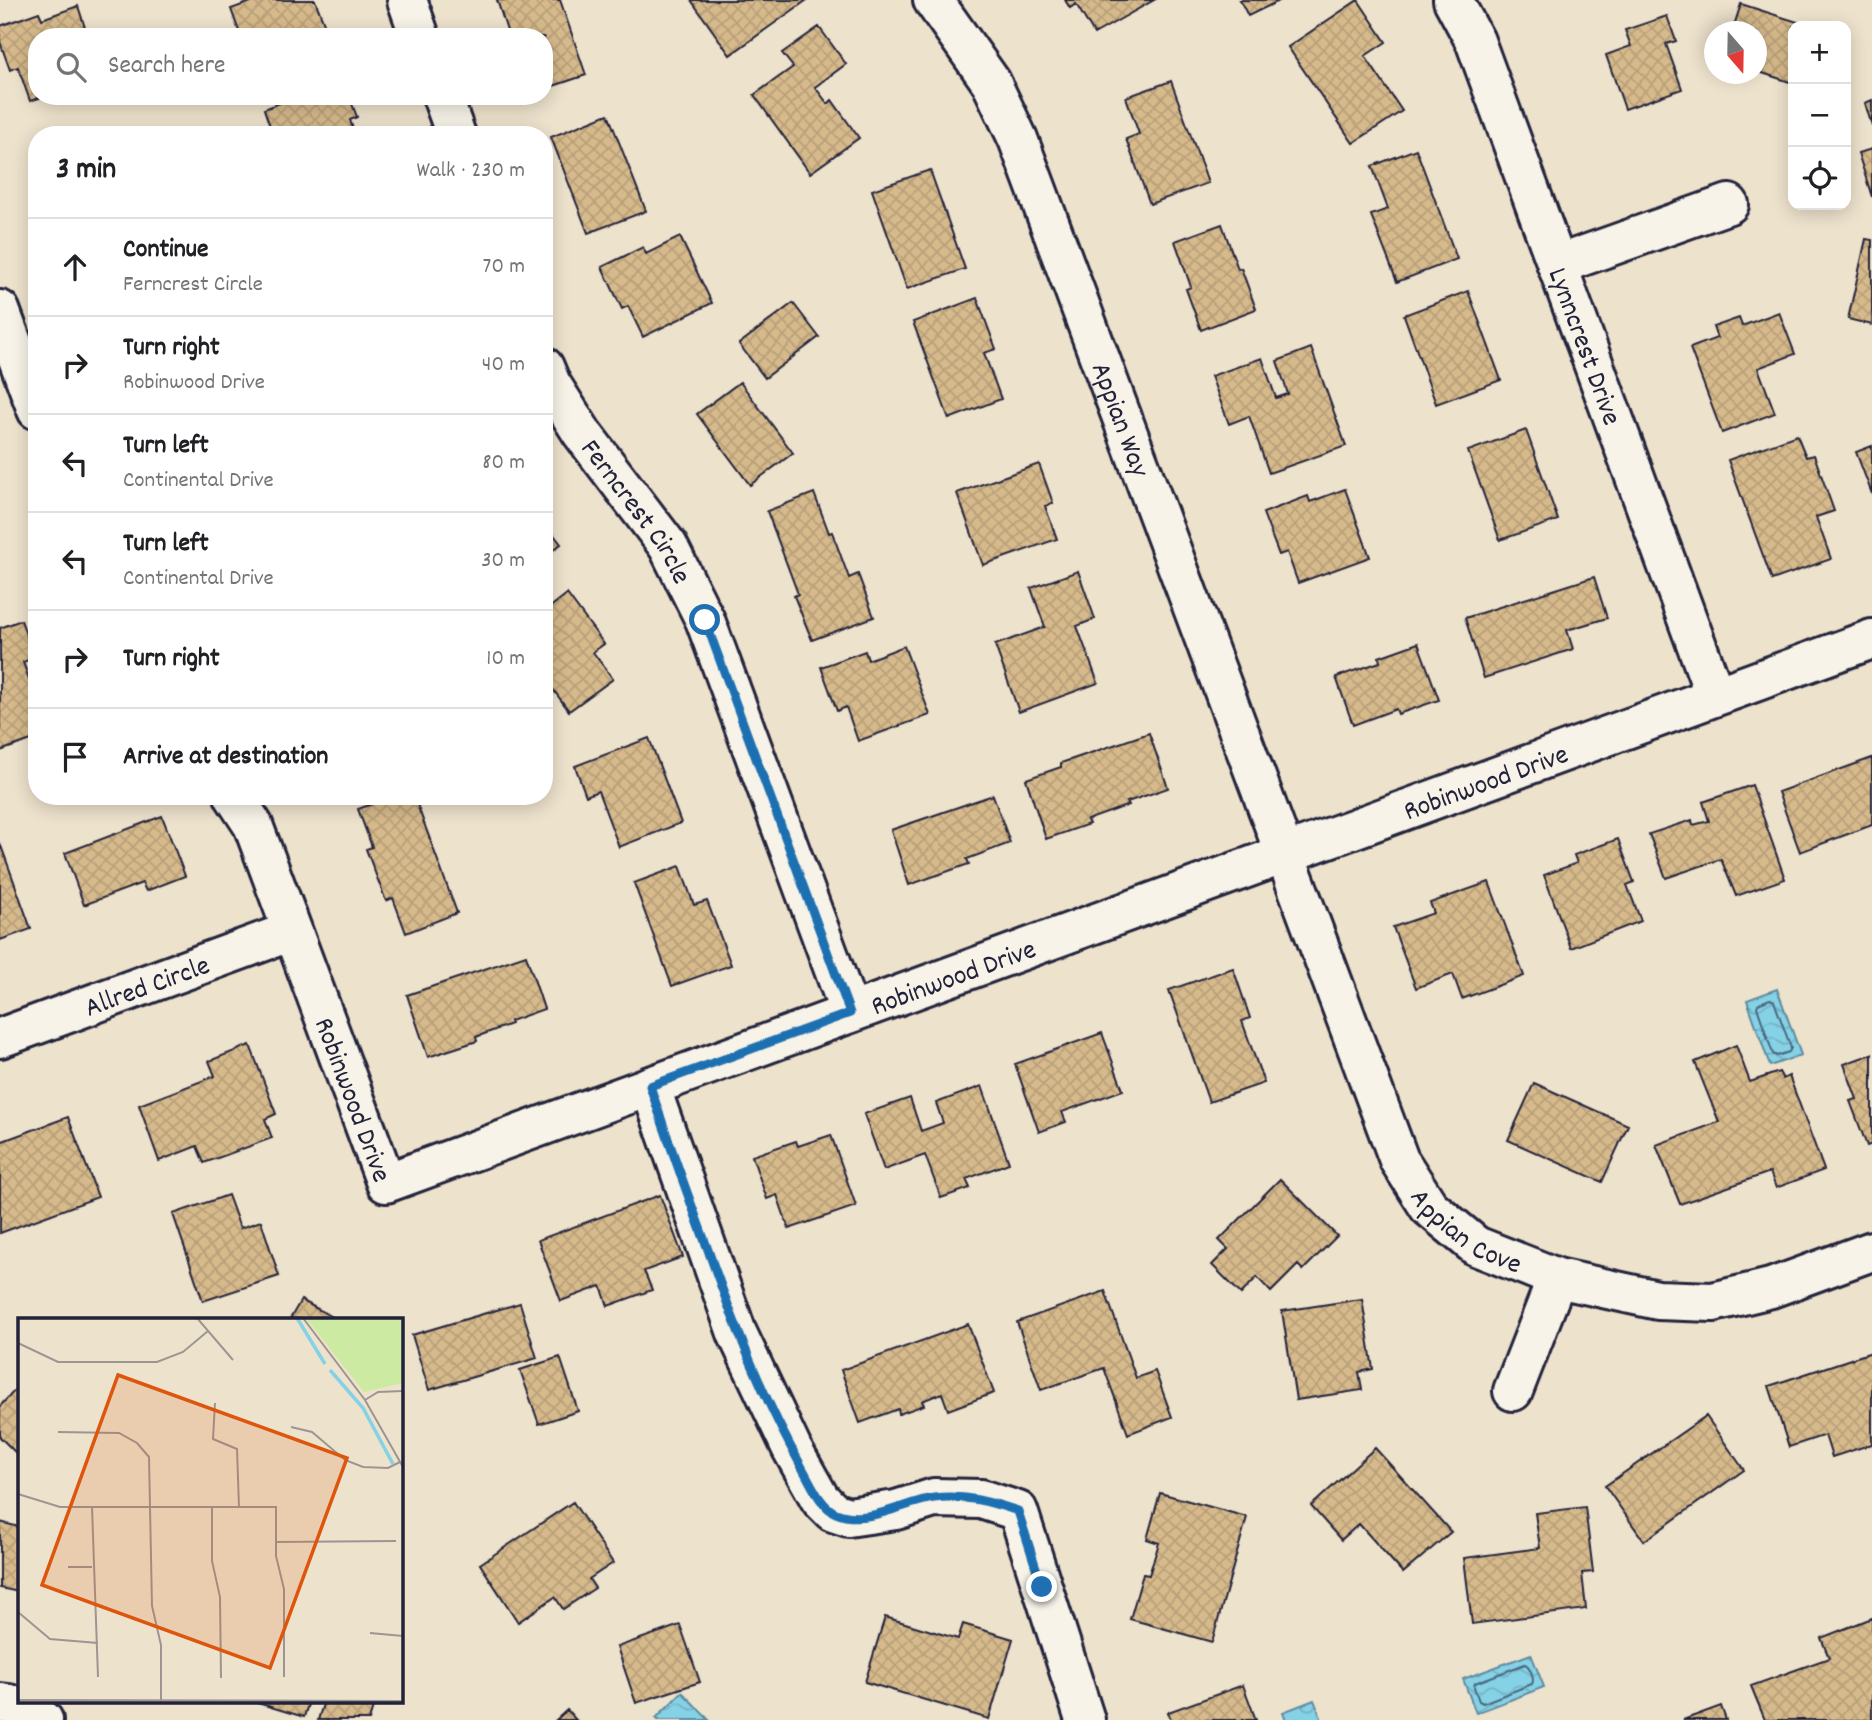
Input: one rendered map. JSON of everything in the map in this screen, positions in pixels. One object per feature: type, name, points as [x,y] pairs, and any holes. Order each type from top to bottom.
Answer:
[{"type":"street","points":[[407,0],[417,28]]},
{"type":"street","name":"Appian Way","points":[[933,0],[991,82],[1018,139],[1283,853]]},
{"type":"street","name":"Lynncrest Drive","points":[[1453,0],[1475,41],[1715,695]]},
{"type":"street","points":[[445,105],[453,126]]},
{"type":"street","points":[[1557,265],[1729,204]]},
{"type":"street","points":[[0,310],[28,386]]},
{"type":"street","name":"Ferncrest Circle","points":[[553,387],[582,433],[668,546],[705,620],[850,1013]]},
{"type":"street","name":"Robinwood Drive","points":[[240,805],[253,825],[386,1183],[1872,639]]},
{"type":"street","name":"Appian Cove","points":[[1283,853],[1399,1160],[1429,1207],[1476,1246],[1557,1278],[1658,1300],[1713,1301],[1772,1288],[1872,1251]]},
{"type":"street","name":"Allred Circle","points":[[0,1038],[292,931]]},
{"type":"street","points":[[650,1086],[737,1333],[792,1449],[820,1499],[833,1512],[848,1517],[896,1510],[934,1498],[981,1499],[1018,1511],[1085,1720]]},
{"type":"street","points":[[1513,1391],[1557,1278]]},
{"type":"street","points":[[0,1703],[9,1703],[43,1720]]},
{"type":"water","points":[[1777,989],[1801,1055],[1770,1066],[1747,1000]]},
{"type":"water","points":[[1531,1654],[1544,1687],[1476,1713],[1463,1679]]},
{"type":"water","points":[[682,1692],[709,1720],[656,1718]]},
{"type":"water","points":[[1314,1700],[1322,1720],[1286,1720],[1283,1712]]},
{"type":"building","points":[[250,0],[315,0],[325,26],[238,28],[231,9],[251,2]]},
{"type":"building","points":[[497,0],[560,0],[586,75],[553,86],[553,28],[506,28]]},
{"type":"building","points":[[691,0],[807,0],[730,55]]},
{"type":"building","points":[[1065,0],[1154,0],[1094,34],[1076,4],[1070,8]]},
{"type":"building","points":[[1240,0],[1281,0],[1248,16]]},
{"type":"building","points":[[1358,0],[1386,42],[1365,56],[1402,111],[1353,143],[1288,47]]},
{"type":"building","points":[[1741,4],[1794,21],[1788,21],[1788,81],[1767,75],[1767,21],[1736,21]]},
{"type":"building","points":[[78,6],[85,28],[28,28],[28,95],[18,67],[10,70],[0,42],[0,26],[39,12],[42,19]]},
{"type":"building","points":[[1667,16],[1676,41],[1666,44],[1682,89],[1625,109],[1606,55],[1631,46],[1625,30]]},
{"type":"building","points":[[819,27],[846,64],[815,87],[828,104],[832,100],[859,138],[810,173],[754,95],[793,67],[782,53]]},
{"type":"building","points":[[1171,81],[1208,183],[1150,204],[1126,139],[1139,134],[1126,97]]},
{"type":"building","points":[[1872,100],[1872,126],[1865,103]]},
{"type":"building","points":[[274,105],[352,105],[357,117],[350,120],[352,126],[270,126],[264,109]]},
{"type":"building","points":[[608,114],[646,211],[588,233],[553,136]]},
{"type":"building","points":[[1416,149],[1457,259],[1397,282],[1371,215],[1388,209],[1372,166]]},
{"type":"building","points":[[1872,149],[1872,197],[1858,153]]},
{"type":"building","points":[[930,170],[965,269],[907,289],[872,190]]},
{"type":"building","points":[[1222,224],[1256,309],[1201,330],[1186,289],[1191,287],[1175,241]]},
{"type":"building","points":[[680,237],[712,303],[643,337],[628,306],[622,309],[602,267],[643,247],[646,254]]},
{"type":"building","points":[[1866,239],[1872,240],[1872,325],[1848,319]]},
{"type":"building","points":[[1468,291],[1501,380],[1436,404],[1404,315]]},
{"type":"building","points":[[977,298],[996,349],[984,353],[1001,399],[949,419],[913,322]]},
{"type":"building","points":[[793,303],[819,337],[765,378],[739,344]]},
{"type":"building","points":[[1779,312],[1795,354],[1758,368],[1775,413],[1722,433],[1690,348],[1717,338],[1713,327],[1739,318],[1742,326]]},
{"type":"building","points":[[1311,348],[1346,446],[1269,473],[1249,416],[1229,424],[1211,376],[1262,358],[1276,398],[1288,394],[1277,361]]},
{"type":"building","points":[[740,382],[793,453],[750,485],[697,414]]},
{"type":"building","points":[[1526,430],[1558,520],[1500,540],[1468,451]]},
{"type":"building","points":[[1797,435],[1806,457],[1814,455],[1834,511],[1816,517],[1831,559],[1772,580],[1728,460]]},
{"type":"building","points":[[1872,446],[1872,494],[1856,452]]},
{"type":"building","points":[[1039,464],[1053,503],[1045,506],[1057,539],[983,565],[957,493]]},
{"type":"building","points":[[1345,489],[1370,557],[1298,583],[1287,552],[1279,555],[1263,513],[1308,496],[1310,502]]},
{"type":"building","points":[[814,493],[849,578],[858,574],[874,617],[812,640],[794,596],[798,594],[767,511]]},
{"type":"building","points":[[553,534],[561,544],[553,550]]},
{"type":"building","points":[[1078,571],[1095,619],[1077,626],[1098,683],[1019,712],[995,645],[1045,627],[1031,588]]},
{"type":"building","points":[[1594,577],[1607,618],[1567,630],[1573,649],[1484,678],[1465,618]]},
{"type":"building","points":[[567,594],[604,644],[593,652],[613,679],[569,711],[553,689],[553,605]]},
{"type":"building","points":[[21,620],[28,640],[28,660],[23,662],[28,676],[28,741],[0,751],[0,628]]},
{"type":"building","points":[[1418,643],[1439,700],[1398,714],[1396,709],[1353,725],[1336,677],[1380,662],[1379,657]]},
{"type":"building","points":[[904,646],[930,715],[858,741],[846,707],[837,711],[821,667],[865,651],[868,660]]},
{"type":"building","points":[[1149,733],[1168,788],[1127,802],[1129,805],[1087,820],[1089,824],[1046,839],[1026,779],[1061,767],[1061,763]]},
{"type":"building","points":[[649,738],[681,823],[619,847],[598,791],[586,796],[575,766]]},
{"type":"building","points":[[1872,758],[1872,825],[1800,852],[1778,792]]},
{"type":"building","points":[[1752,785],[1785,879],[1736,896],[1721,859],[1666,878],[1649,834],[1692,820],[1693,825],[1709,821],[1703,802]]},
{"type":"building","points":[[993,795],[1010,843],[967,859],[969,864],[909,885],[891,830]]},
{"type":"building","points":[[369,805],[417,805],[457,913],[406,933],[393,898],[386,901],[366,849],[372,847],[358,809]]},
{"type":"building","points":[[162,816],[185,876],[146,891],[142,883],[84,905],[65,853]]},
{"type":"building","points":[[1618,839],[1634,882],[1627,885],[1641,921],[1571,948],[1544,875],[1577,863],[1574,855]]},
{"type":"building","points":[[0,843],[31,929],[0,940]]},
{"type":"building","points":[[680,866],[694,905],[707,901],[731,965],[672,986],[634,883]]},
{"type":"building","points":[[1489,882],[1524,976],[1462,999],[1453,974],[1416,988],[1393,927],[1434,913],[1430,903]]},
{"type":"building","points":[[526,955],[544,1009],[476,1037],[477,1041],[428,1057],[407,995]]},
{"type":"building","points":[[1233,968],[1250,1018],[1242,1021],[1264,1083],[1209,1102],[1169,990]]},
{"type":"building","points":[[1102,1033],[1123,1090],[1062,1112],[1066,1122],[1039,1132],[1015,1064]]},
{"type":"building","points":[[250,1045],[276,1114],[265,1119],[272,1138],[204,1163],[197,1146],[159,1161],[139,1105],[215,1076],[209,1061]]},
{"type":"building","points":[[1736,1045],[1750,1082],[1779,1072],[1783,1079],[1789,1076],[1824,1170],[1776,1188],[1770,1172],[1680,1204],[1656,1145],[1719,1122],[1695,1062]]},
{"type":"building","points":[[1872,1054],[1872,1144],[1867,1146],[1850,1101],[1857,1099],[1844,1064]]},
{"type":"building","points":[[1534,1083],[1628,1125],[1602,1182],[1508,1140]]},
{"type":"building","points":[[982,1086],[1009,1163],[966,1179],[970,1188],[941,1198],[925,1155],[884,1170],[864,1114],[910,1098],[921,1131],[943,1123],[936,1103]]},
{"type":"building","points":[[68,1117],[98,1197],[0,1233],[0,1142]]},
{"type":"building","points":[[831,1135],[856,1206],[789,1229],[777,1195],[767,1199],[752,1156],[796,1141],[798,1146]]},
{"type":"building","points":[[1280,1179],[1337,1236],[1303,1270],[1298,1265],[1271,1292],[1257,1277],[1241,1294],[1212,1265],[1228,1249],[1219,1240]]},
{"type":"building","points":[[228,1195],[240,1228],[261,1221],[279,1276],[203,1301],[173,1214]]},
{"type":"building","points":[[660,1195],[683,1257],[644,1271],[652,1290],[608,1306],[601,1286],[561,1301],[538,1240]]},
{"type":"building","points":[[1105,1291],[1136,1378],[1155,1371],[1172,1417],[1128,1434],[1104,1368],[1041,1390],[1017,1322]]},
{"type":"building","points":[[1362,1299],[1373,1369],[1359,1372],[1362,1390],[1296,1400],[1282,1311]]},
{"type":"building","points":[[301,1300],[334,1318],[291,1318]]},
{"type":"building","points":[[520,1303],[537,1358],[429,1390],[412,1335]]},
{"type":"building","points":[[968,1324],[994,1393],[948,1410],[942,1393],[922,1401],[924,1405],[899,1414],[898,1409],[860,1423],[841,1370]]},
{"type":"building","points":[[1872,1352],[1872,1444],[1832,1457],[1825,1435],[1789,1447],[1769,1386]]},
{"type":"building","points":[[560,1357],[578,1411],[539,1424],[520,1370]]},
{"type":"building","points":[[18,1387],[18,1455],[0,1437],[0,1406]]},
{"type":"building","points":[[1706,1416],[1744,1470],[1644,1541],[1605,1486]]},
{"type":"building","points":[[1375,1448],[1451,1532],[1403,1573],[1359,1524],[1341,1540],[1311,1506]]},
{"type":"building","points":[[1160,1493],[1247,1517],[1212,1642],[1130,1619],[1143,1574],[1149,1575],[1159,1543],[1147,1539]]},
{"type":"building","points":[[573,1502],[613,1563],[589,1579],[595,1588],[563,1609],[555,1597],[518,1622],[480,1564]]},
{"type":"building","points":[[1585,1507],[1593,1572],[1582,1573],[1586,1609],[1472,1624],[1464,1558],[1540,1548],[1535,1513]]},
{"type":"building","points":[[0,1522],[18,1527],[18,1592],[0,1588]]},
{"type":"building","points":[[885,1617],[958,1639],[963,1624],[1013,1639],[989,1719],[865,1682]]},
{"type":"building","points":[[1872,1618],[1872,1720],[1765,1720],[1751,1686],[1829,1658],[1821,1638]]},
{"type":"building","points":[[680,1625],[700,1682],[636,1703],[617,1647]]},
{"type":"building","points":[[1243,1685],[1256,1720],[1171,1720],[1168,1712]]},
{"type":"building","points":[[254,1702],[309,1702],[304,1717]]},
{"type":"building","points":[[324,1702],[375,1702],[369,1720],[318,1720]]},
{"type":"building","points":[[1721,1706],[1726,1720],[1683,1720]]},
{"type":"building","points":[[567,1710],[576,1720],[556,1720]]},
{"type":"route","points":[[705,620],[850,1013],[650,1086],[666,1135],[737,1333],[792,1449],[820,1499],[833,1512],[848,1517],[896,1510],[934,1498],[981,1499],[1018,1511],[1042,1587]]}]
